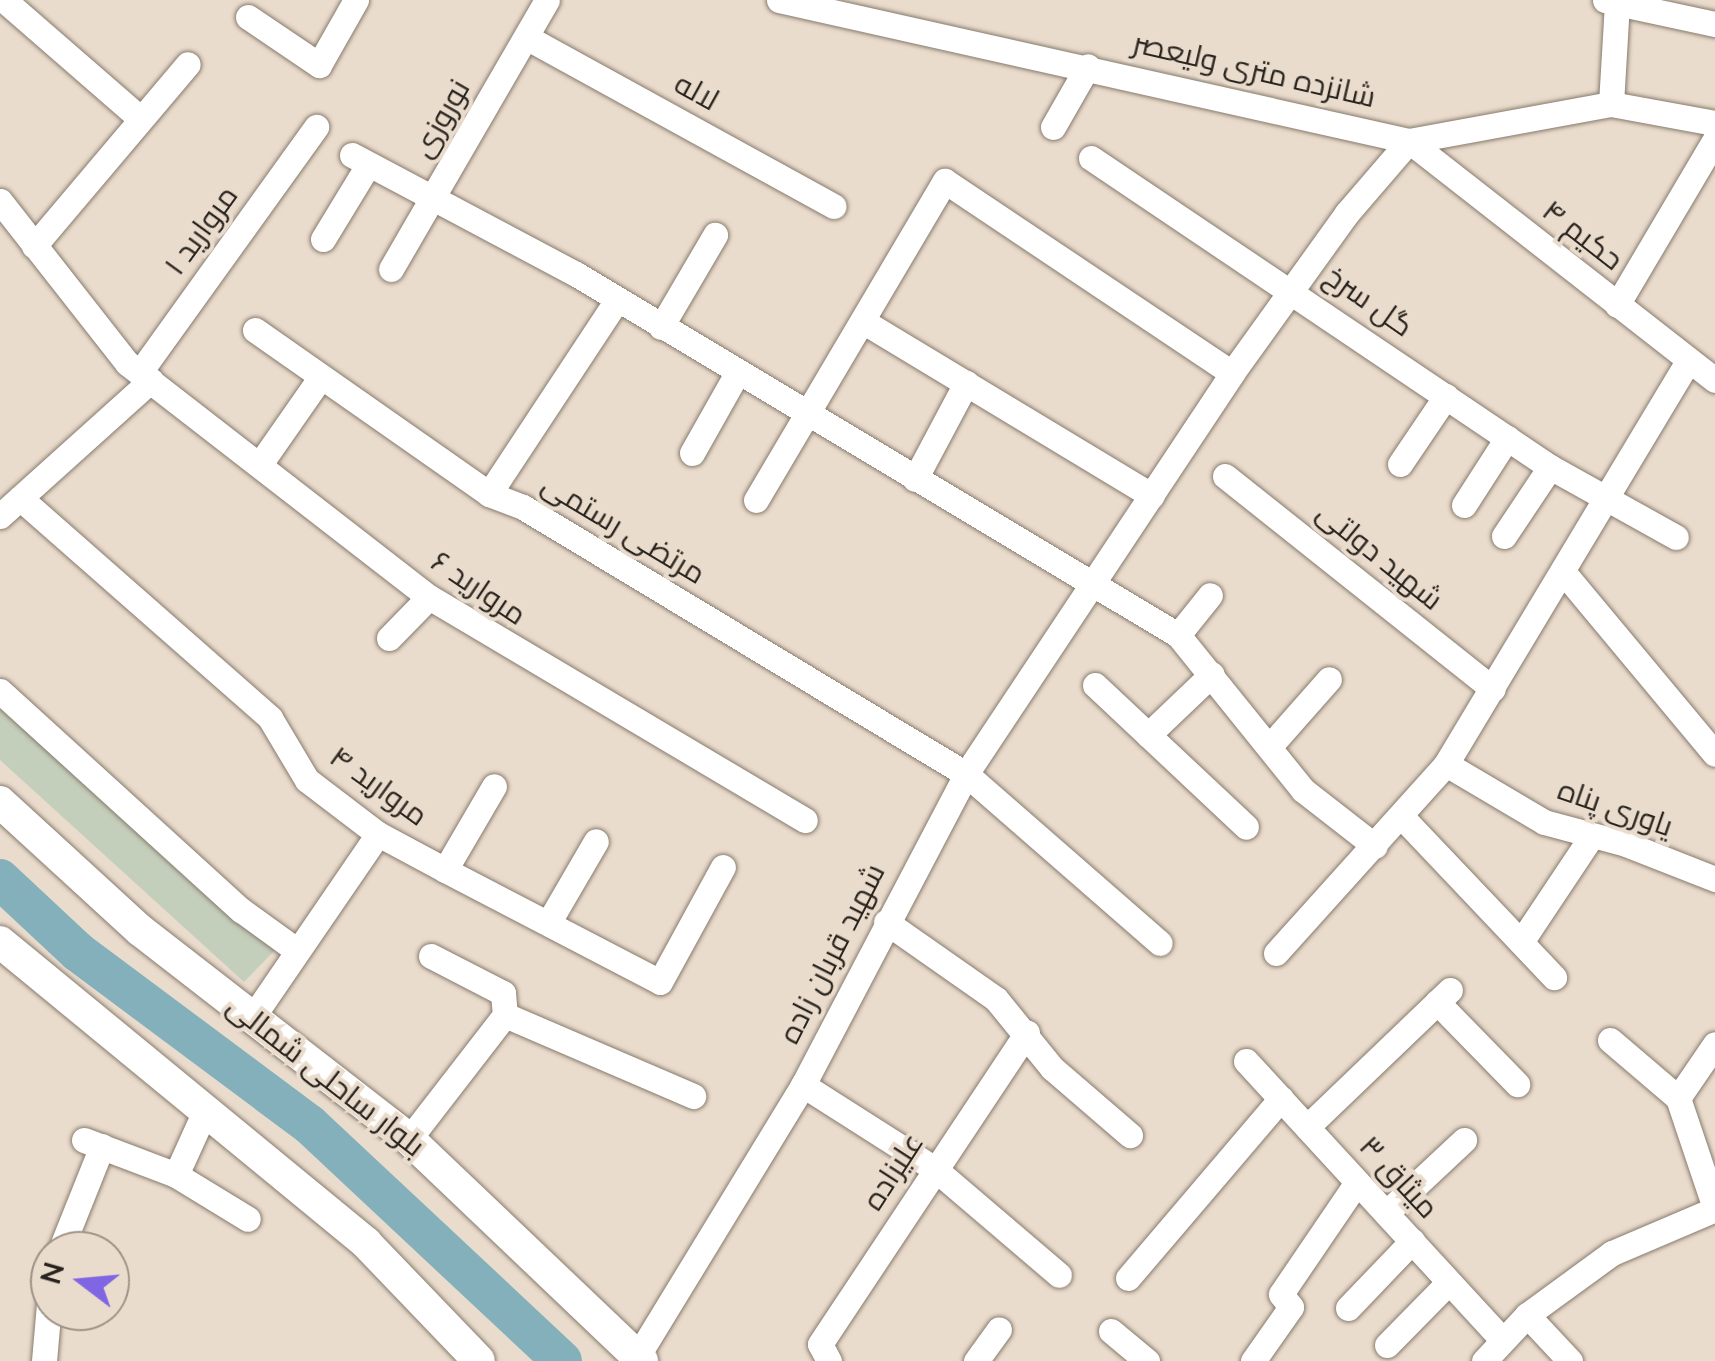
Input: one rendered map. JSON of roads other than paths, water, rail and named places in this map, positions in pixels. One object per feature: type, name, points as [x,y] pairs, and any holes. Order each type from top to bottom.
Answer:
[{"type":"main road","name":"بلوار ساحلی شمالی","points":[[0,802],[140,932],[409,1140],[639,1359]]},
{"type":"main road","points":[[0,942],[366,1244],[468,1358]]},
{"type":"street","points":[[4,0],[142,119]]},
{"type":"street","points":[[248,16],[319,65],[356,0]]},
{"type":"street","name":"نوروزی","points":[[391,269],[547,0]]},
{"type":"street","name":"شانزده متری ولیعصر","points":[[779,0],[1088,66],[1409,141],[1611,104],[1715,122]]},
{"type":"street","points":[[1611,104],[1611,2],[1715,24]]},
{"type":"street","name":"لاله","points":[[526,37],[834,206]]},
{"type":"street","points":[[34,246],[188,64]]},
{"type":"street","points":[[1052,127],[1088,66]]},
{"type":"street","name":"مروارید ۱","points":[[0,516],[146,376],[316,127]]},
{"type":"street","points":[[1618,305],[1715,138]]},
{"type":"street","name":"شهید قربان زاده","points":[[639,1359],[803,1085],[966,774],[1232,373],[1409,141]]},
{"type":"street","name":"حکیم ۴","points":[[1409,141],[1715,380]]},
{"type":"street","name":"گل سرخ","points":[[1091,158],[1293,289],[1550,468],[1676,536]]},
{"type":"street","points":[[323,239],[360,160],[616,300],[1178,635],[1304,790],[1375,846]]},
{"type":"street","points":[[756,500],[810,417],[945,181],[1232,373]]},
{"type":"street","name":"مروارید ۶","points":[[0,201],[146,376],[429,597],[806,820]]},
{"type":"street","points":[[661,327],[714,236]]},
{"type":"street","points":[[488,494],[616,300]]},
{"type":"street","points":[[864,322],[1152,496]]},
{"type":"street","name":"مرتضی رستمی","points":[[255,330],[488,494],[523,507],[966,774],[1160,943]]},
{"type":"street","points":[[1276,952],[1446,764],[1565,574],[1688,362]]},
{"type":"street","points":[[692,453],[737,373]]},
{"type":"street","points":[[260,464],[320,378]]},
{"type":"street","points":[[915,479],[966,383]]},
{"type":"street","points":[[1400,464],[1446,396]]},
{"type":"street","points":[[1464,505],[1506,438]]},
{"type":"street","points":[[1504,536],[1550,468]]},
{"type":"street","name":"شهید دولتی","points":[[1225,476],[1493,689]]},
{"type":"street","name":"مروارید ۴","points":[[20,498],[270,718],[307,780],[378,834],[445,870],[550,920],[660,982],[723,868]]},
{"type":"street","points":[[1565,574],[1714,751]]},
{"type":"street","points":[[1178,635],[1210,595]]},
{"type":"street","points":[[390,638],[429,597]]},
{"type":"street","points":[[1148,735],[1212,674]]},
{"type":"street","points":[[1270,746],[1330,679]]},
{"type":"street","points":[[1096,685],[1246,827]]},
{"type":"street","points":[[0,691],[241,910],[296,950]]},
{"type":"street","name":"یاوری پناه","points":[[1446,764],[1544,822],[1715,879]]},
{"type":"street","points":[[445,870],[494,786]]},
{"type":"street","points":[[1402,817],[1554,977]]},
{"type":"street","points":[[252,1018],[378,834]]},
{"type":"street","points":[[1521,942],[1591,837]]},
{"type":"street","points":[[550,920],[596,840]]},
{"type":"street","points":[[886,922],[996,1000],[1027,1032],[1052,1068],[1130,1135]]},
{"type":"street","points":[[409,1140],[505,1014],[503,993],[431,956]]},
{"type":"street","points":[[1308,1128],[1444,996],[1517,1084]]},
{"type":"street","points":[[505,1014],[693,1096]]},
{"type":"street","name":"علیزاده","points":[[824,1355],[935,1169],[1027,1032]]},
{"type":"street","points":[[1484,1361],[1527,1315],[1612,1253],[1715,1209],[1678,1098],[1610,1040]]},
{"type":"street","points":[[1678,1098],[1715,1044]]},
{"type":"street","name":"میثاق ۳","points":[[1246,1061],[1503,1340]]},
{"type":"street","points":[[803,1085],[935,1169],[1060,1276]]},
{"type":"street","points":[[1128,1278],[1281,1098]]},
{"type":"street","points":[[176,1175],[205,1112]]},
{"type":"street","points":[[1386,1214],[1464,1140]]},
{"type":"street","points":[[66,1231],[92,1143],[176,1175],[248,1219]]},
{"type":"street","points":[[1253,1361],[1291,1308],[1282,1294],[1357,1182]]},
{"type":"street","points":[[1348,1308],[1412,1241]]},
{"type":"street","points":[[1387,1345],[1449,1282]]},
{"type":"street","points":[[1527,1315],[1570,1361]]},
{"type":"street","points":[[976,1361],[999,1330]]},
{"type":"street","points":[[1112,1330],[1147,1361]]},
{"type":"street","points":[[44,1361],[47,1331]]},
{"type":"waterway","points":[[0,879],[78,952],[310,1125],[562,1361]]}]
